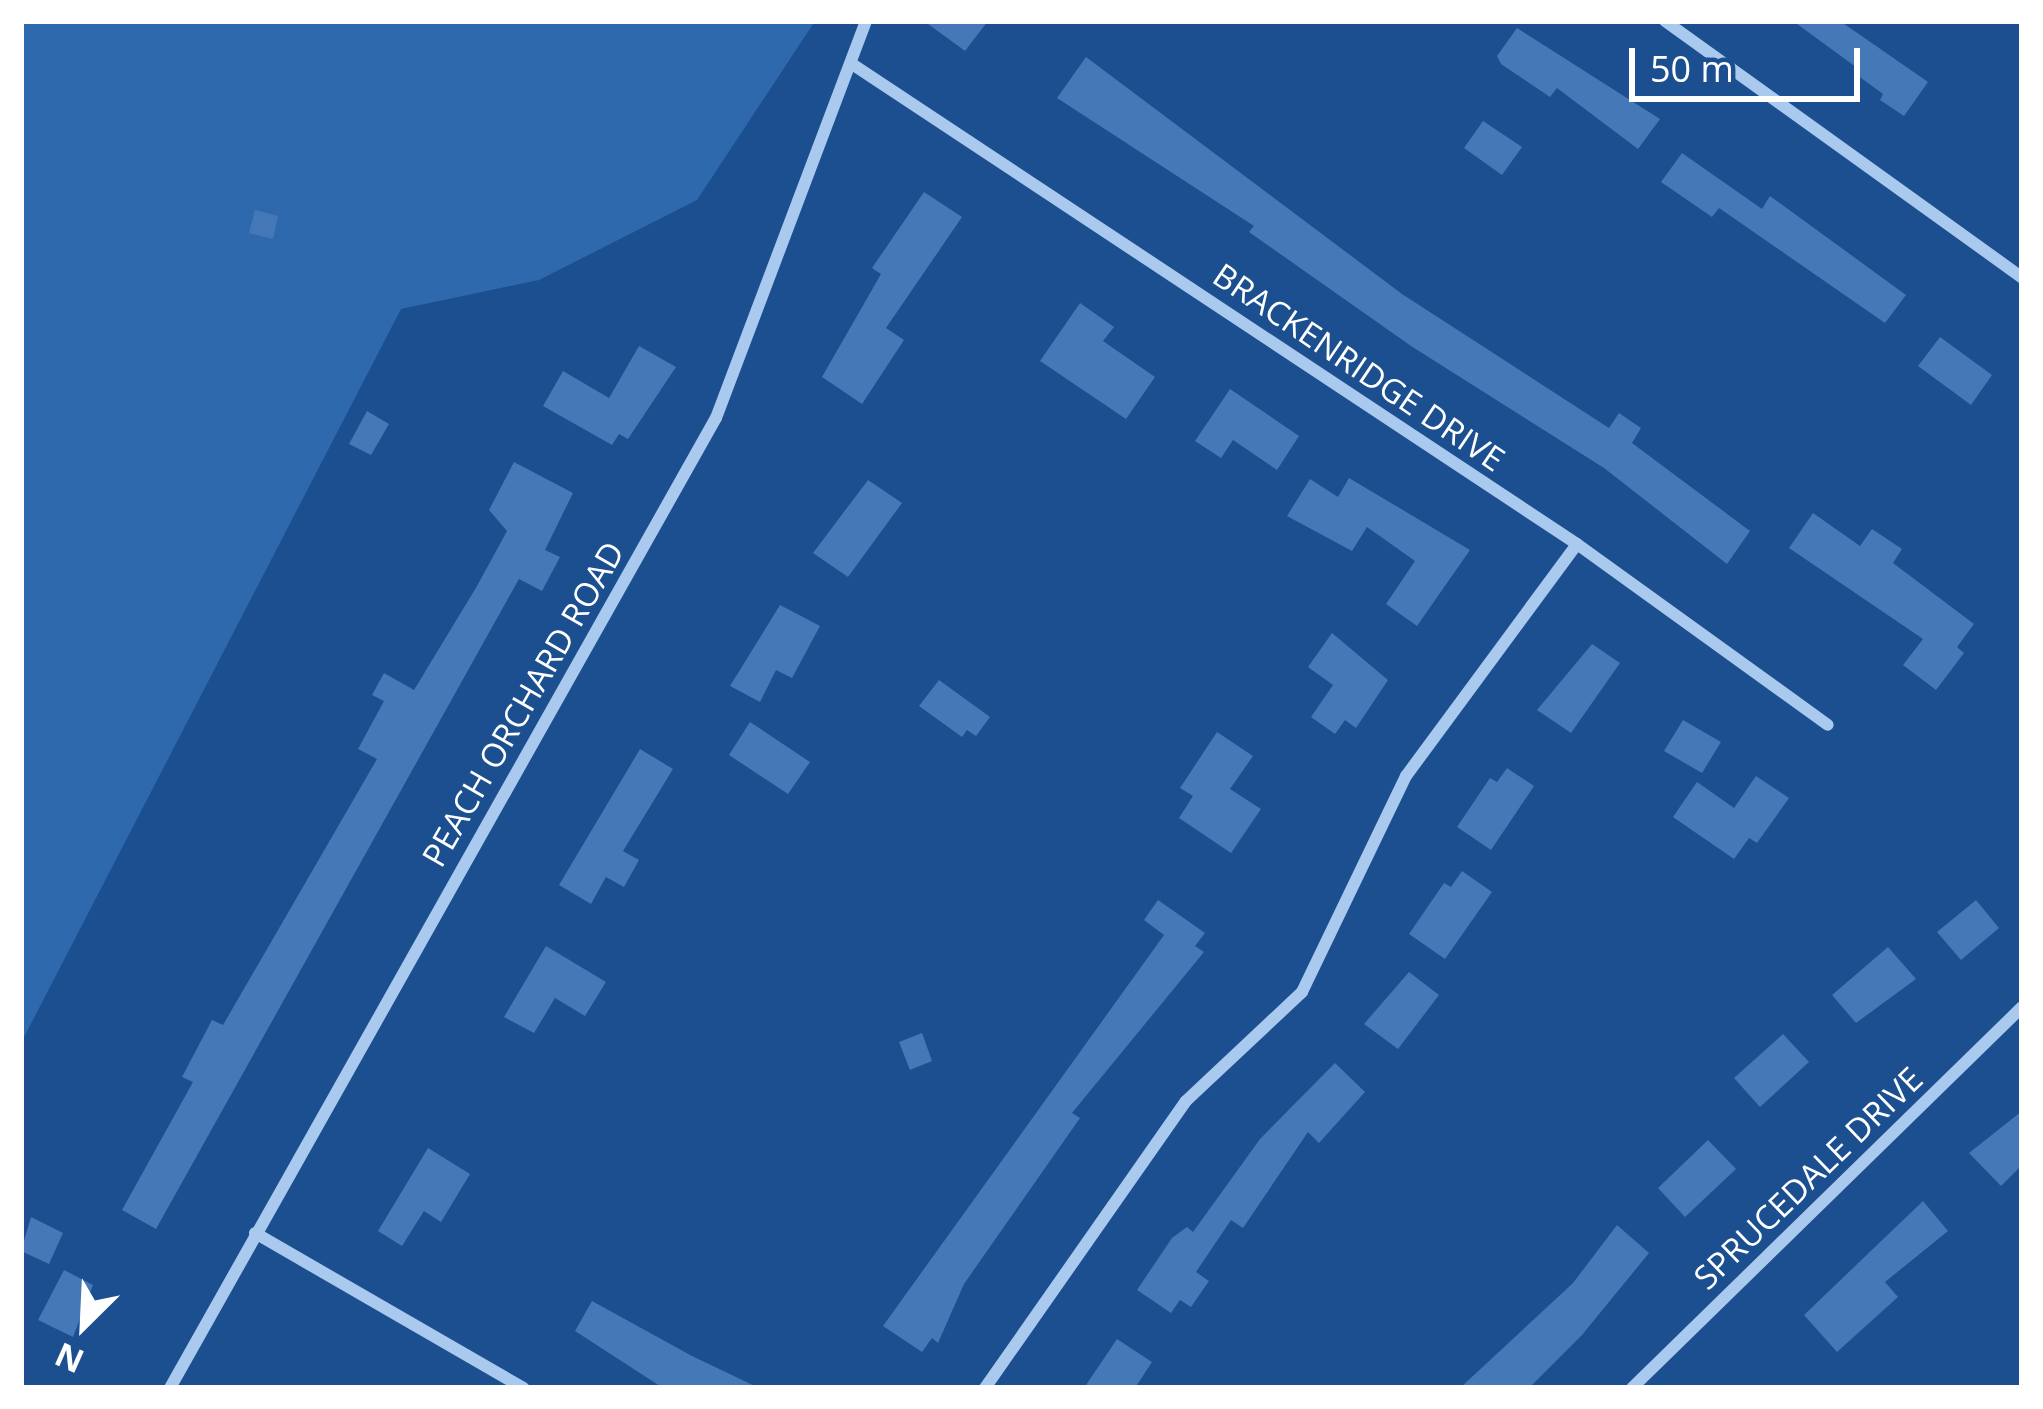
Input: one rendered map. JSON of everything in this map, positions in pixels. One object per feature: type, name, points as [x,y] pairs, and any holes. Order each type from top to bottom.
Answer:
[{"type":"street","name":"PEACH ORCHARD ROAD","points":[[170,1388],[716,418],[866,21]]},
{"type":"street","points":[[1665,21],[2022,278]]},
{"type":"street","name":"BRACKENRIDGE DRIVE","points":[[853,64],[1577,544],[1828,725]]},
{"type":"street","points":[[985,1388],[1186,1101],[1302,992],[1406,776],[1577,544]]},
{"type":"street","name":"SPRUCEDALE DRIVE","points":[[1632,1388],[2022,1007]]},
{"type":"street","points":[[255,1233],[524,1388]]},
{"type":"shaded area","points":[[21,21],[815,21],[697,200],[539,280],[401,309],[21,1043]]},
{"type":"building","points":[[924,21],[988,21],[965,51]]},
{"type":"building","points":[[1793,21],[1840,21],[1928,82],[1904,116],[1880,100],[1883,94],[1857,75],[1860,70]]},
{"type":"building","points":[[1517,28],[1660,119],[1638,149],[1557,88],[1550,97],[1501,64],[1497,56]]},
{"type":"building","points":[[1086,57],[1402,294],[1609,428],[1619,413],[1641,428],[1632,443],[1750,531],[1727,564],[1604,468],[1411,346],[1249,232],[1254,226],[1057,98]]},
{"type":"building","points":[[1483,121],[1522,147],[1502,175],[1464,148]]},
{"type":"building","points":[[1682,153],[1762,209],[1770,196],[1906,295],[1885,323],[1719,208],[1712,217],[1661,182]]},
{"type":"building","points":[[924,192],[962,217],[886,328],[904,340],[862,404],[822,377],[881,274],[872,268]]},
{"type":"building","points":[[255,210],[278,216],[273,239],[249,233]]},
{"type":"building","points":[[1080,303],[1114,327],[1103,341],[1155,377],[1126,419],[1040,361]]},
{"type":"building","points":[[1940,337],[1992,375],[1971,405],[1918,366]]},
{"type":"building","points":[[639,346],[676,367],[628,439],[619,434],[612,445],[543,406],[563,371],[609,398]]},
{"type":"building","points":[[1230,389],[1299,436],[1277,470],[1233,440],[1221,458],[1195,441]]},
{"type":"building","points":[[367,411],[389,424],[371,455],[349,444]]},
{"type":"building","points":[[514,462],[573,493],[545,550],[560,557],[542,591],[519,579],[156,1229],[122,1210],[193,1082],[182,1077],[212,1020],[223,1025],[377,759],[358,749],[384,701],[372,695],[384,673],[414,690],[507,531],[489,510]]},
{"type":"building","points":[[1349,478],[1470,550],[1417,626],[1386,604],[1415,561],[1367,527],[1352,551],[1287,516],[1310,479],[1338,497]]},
{"type":"building","points":[[868,480],[902,503],[848,577],[813,553]]},
{"type":"building","points":[[1813,513],[1860,546],[1872,529],[1902,549],[1893,563],[1974,624],[1957,647],[1964,653],[1936,690],[1903,665],[1923,639],[1789,548]]},
{"type":"building","points":[[780,605],[820,626],[792,678],[776,670],[760,702],[730,686]]},
{"type":"building","points":[[1332,633],[1388,680],[1356,728],[1345,720],[1335,734],[1311,717],[1333,685],[1308,667]]},
{"type":"building","points":[[1592,644],[1620,663],[1571,733],[1537,710]]},
{"type":"building","points":[[939,680],[990,717],[976,736],[967,730],[962,737],[919,706]]},
{"type":"building","points":[[1683,720],[1721,742],[1702,773],[1664,751]]},
{"type":"building","points":[[750,722],[810,762],[788,794],[729,755]]},
{"type":"building","points":[[1217,732],[1253,756],[1230,789],[1261,809],[1231,853],[1179,818],[1193,796],[1180,788]]},
{"type":"building","points":[[640,749],[673,769],[623,851],[639,860],[624,887],[606,877],[591,904],[559,885]]},
{"type":"building","points":[[1507,768],[1534,786],[1491,850],[1457,827],[1490,778],[1497,782]]},
{"type":"building","points":[[1756,776],[1789,798],[1757,843],[1749,838],[1734,859],[1673,817],[1697,782],[1734,808]]},
{"type":"building","points":[[1462,871],[1492,892],[1445,959],[1409,934],[1444,883],[1451,887]]},
{"type":"building","points":[[1158,900],[1205,933],[1195,946],[1204,952],[1072,1113],[1080,1118],[964,1284],[938,1343],[932,1338],[922,1352],[883,1326],[1164,935],[1144,920]]},
{"type":"building","points":[[1976,900],[1999,928],[1961,960],[1937,932]]},
{"type":"building","points":[[546,946],[606,982],[585,1016],[555,998],[534,1033],[504,1017]]},
{"type":"building","points":[[1888,947],[1916,979],[1856,1023],[1832,995]]},
{"type":"building","points":[[1409,972],[1439,995],[1398,1049],[1364,1024]]},
{"type":"building","points":[[922,1033],[932,1061],[910,1070],[899,1042]]},
{"type":"building","points":[[1783,1034],[1809,1062],[1760,1107],[1734,1078]]},
{"type":"building","points":[[1335,1063],[1365,1092],[1319,1143],[1308,1132],[1243,1228],[1231,1220],[1196,1272],[1209,1281],[1191,1307],[1180,1300],[1171,1313],[1137,1290],[1172,1238],[1187,1227],[1193,1232],[1260,1139]]},
{"type":"building","points":[[2022,1111],[2022,1165],[2001,1186],[1969,1153]]},
{"type":"building","points":[[1708,1140],[1736,1169],[1685,1217],[1658,1188]]},
{"type":"building","points":[[428,1148],[470,1174],[441,1222],[424,1211],[402,1246],[378,1231]]},
{"type":"building","points":[[1923,1201],[1948,1231],[1885,1282],[1898,1297],[1837,1352],[1804,1315]]},
{"type":"building","points":[[31,1217],[63,1233],[49,1264],[21,1251]]},
{"type":"building","points":[[1617,1225],[1649,1253],[1582,1335],[1529,1388],[1460,1388],[1573,1283]]},
{"type":"building","points":[[64,1270],[93,1285],[73,1337],[38,1320]]},
{"type":"building","points":[[592,1301],[759,1388],[663,1388],[575,1331]]},
{"type":"building","points":[[1117,1339],[1152,1362],[1135,1388],[1084,1388]]}]
